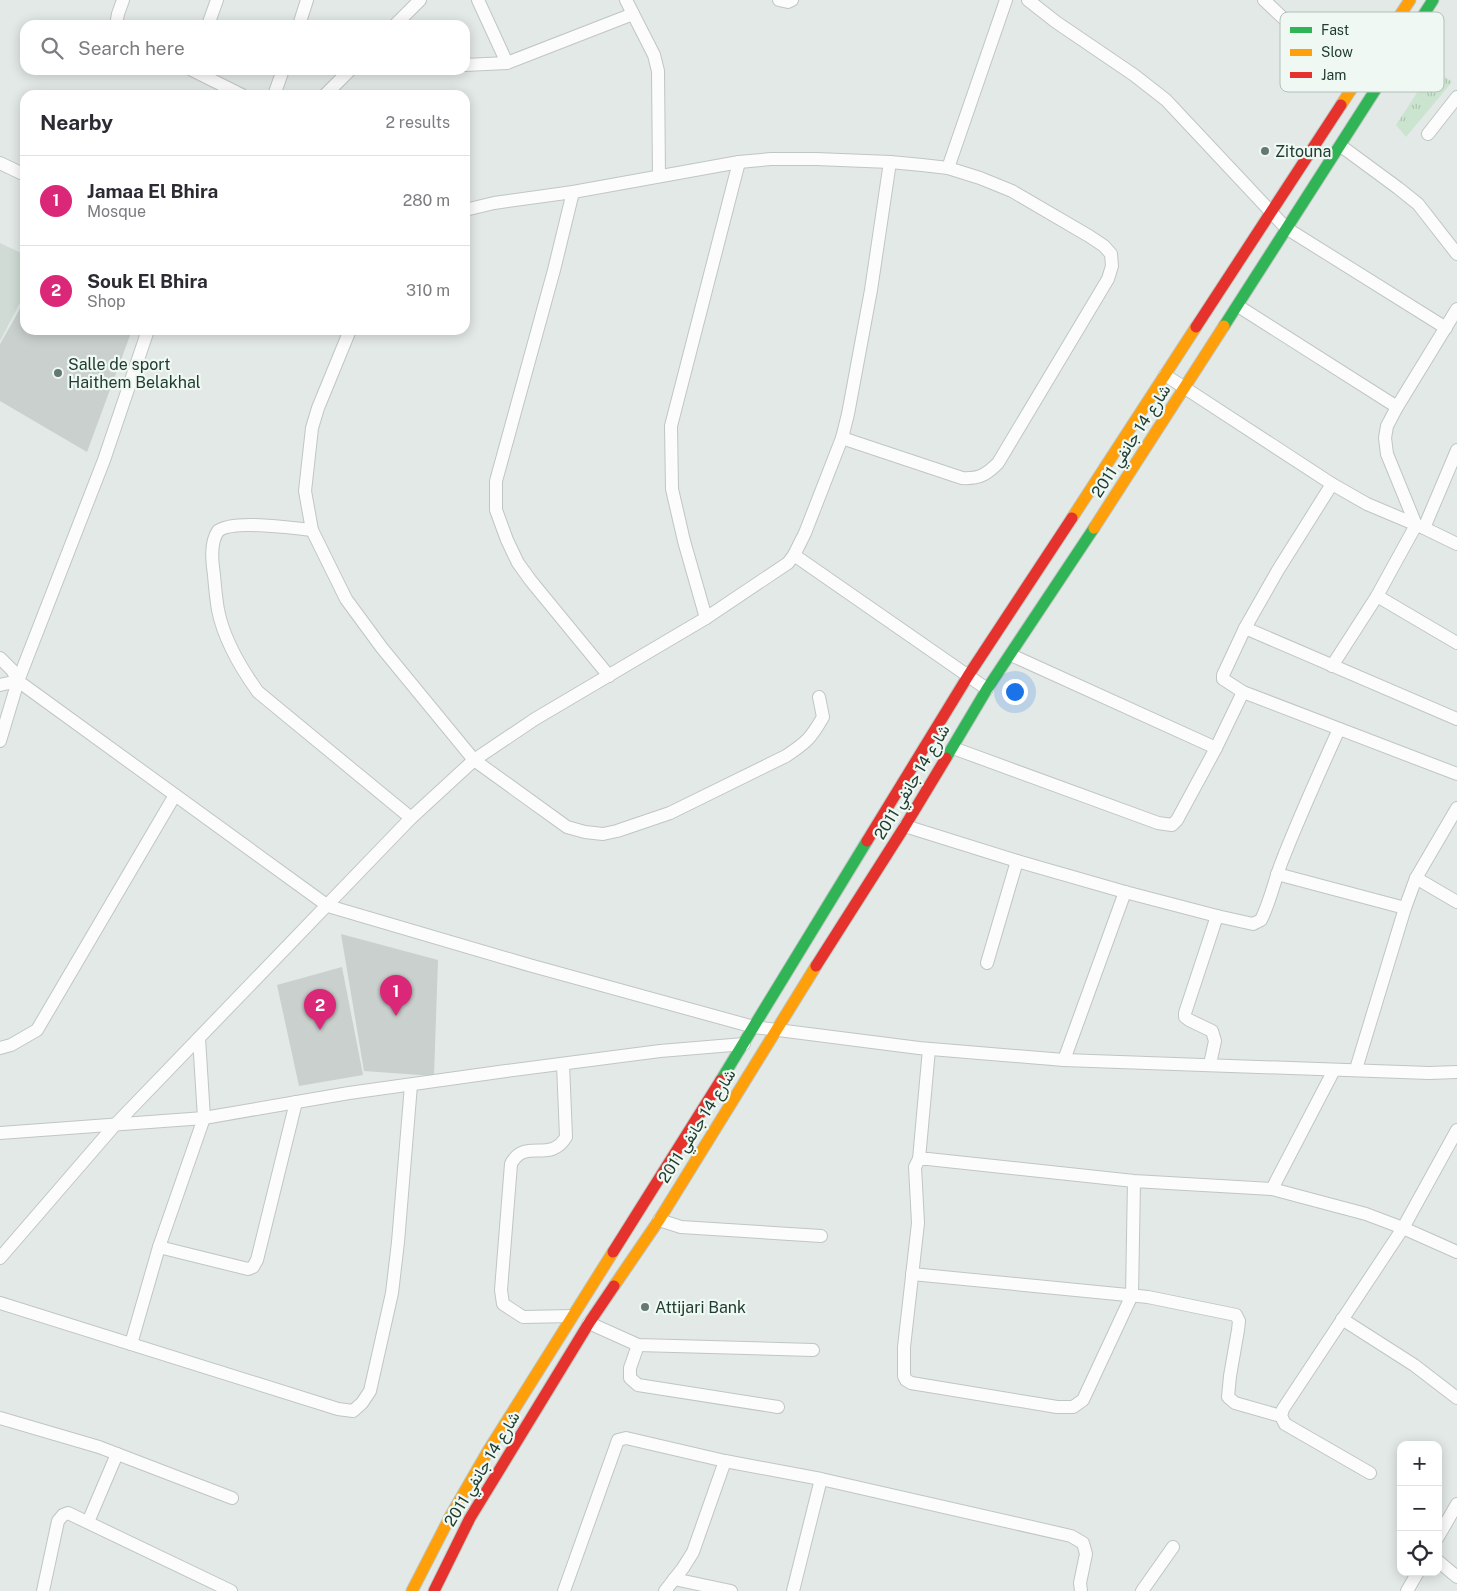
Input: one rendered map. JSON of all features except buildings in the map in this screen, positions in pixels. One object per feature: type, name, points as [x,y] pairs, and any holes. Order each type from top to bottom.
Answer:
[{"type":"main road","name":"شارع 14 جانفي 2011","points":[[1402,12],[1410,0]]},
{"type":"main road","name":"شارع 14 جانفي 2011","points":[[1425,12],[1433,0]]},
{"type":"main road","name":"شارع 14 جانفي 2011","points":[[412,1591],[451,1515],[488,1452],[744,1044],[968,676],[1351,92]]},
{"type":"main road","name":"شارع 14 جانفي 2011","points":[[434,1591],[470,1518],[589,1323],[659,1220],[775,1031],[905,826],[987,688],[1011,655],[1185,388],[1375,92]]},
{"type":"street","points":[[117,20],[123,0]]},
{"type":"street","points":[[210,20],[217,0]]},
{"type":"street","points":[[300,20],[307,0]]},
{"type":"street","points":[[400,20],[420,0]]},
{"type":"street","points":[[478,0],[507,63]]},
{"type":"street","points":[[626,0],[654,55],[658,71],[659,176]]},
{"type":"street","points":[[780,0],[788,2],[792,0]]},
{"type":"street","points":[[948,168],[1006,0]]},
{"type":"street","points":[[1028,0],[1166,100],[1286,228],[1446,328]]},
{"type":"street","points":[[1264,0],[1280,15]]},
{"type":"street","points":[[470,65],[507,63],[633,14]]},
{"type":"street","points":[[202,75],[232,90]]},
{"type":"street","points":[[276,90],[281,75]]},
{"type":"street","points":[[330,90],[345,75]]},
{"type":"street","points":[[1428,134],[1457,97]]},
{"type":"street","points":[[1341,146],[1418,204],[1457,254]]},
{"type":"street","points":[[470,209],[494,203],[573,192],[740,162],[816,159],[890,162],[948,168],[1012,191],[1097,240],[1112,254],[1112,266],[1108,279],[998,463],[989,472],[975,479],[962,478],[842,438]]},
{"type":"street","points":[[706,618],[684,541],[672,489],[671,426],[740,162]]},
{"type":"street","points":[[0,1258],[114,1126],[411,818],[474,760],[535,719],[706,618],[788,563],[805,533],[842,438],[871,290],[890,162]]},
{"type":"street","points":[[0,163],[20,173]]},
{"type":"street","points":[[573,192],[554,270],[496,481],[496,510],[518,563],[531,582],[609,676]]},
{"type":"street","points":[[1238,306],[1397,407]]},
{"type":"street","points":[[1420,527],[1386,454],[1385,438],[1387,426],[1457,309]]},
{"type":"street","points":[[0,741],[18,681],[104,460],[146,335]]},
{"type":"street","points":[[348,335],[318,408],[312,428],[305,490],[312,530],[346,599],[382,648],[474,760],[567,826],[585,832],[603,834],[670,813],[786,756],[811,738],[823,716],[819,697]]},
{"type":"street","points":[[1165,375],[1332,484],[1367,504],[1457,544]]},
{"type":"street","points":[[1332,666],[1420,527],[1457,450]]},
{"type":"street","points":[[1332,484],[1278,570],[1245,628],[1223,675],[1223,679],[1243,692],[1457,774]]},
{"type":"street","points":[[312,530],[253,525],[228,526],[218,531],[214,539],[211,558],[218,611],[223,628],[243,670],[258,692],[411,818]]},
{"type":"street","points":[[794,555],[987,688]]},
{"type":"street","points":[[1377,596],[1457,643]]},
{"type":"street","points":[[1245,628],[1457,719]]},
{"type":"street","points":[[1011,655],[1216,748]]},
{"type":"street","points":[[0,658],[12,670],[18,681],[328,906],[528,965],[754,1027],[929,1050],[1064,1060],[1429,1073],[1457,1072]]},
{"type":"street","points":[[0,685],[18,681]]},
{"type":"street","points":[[953,748],[1158,823],[1172,825],[1216,748],[1243,692]]},
{"type":"street","points":[[905,826],[1016,861],[1125,892],[1254,924],[1261,920],[1276,874],[1296,824],[1339,729]]},
{"type":"street","points":[[0,1048],[11,1045],[36,1030],[175,795]]},
{"type":"street","points":[[1356,1069],[1405,908],[1416,878],[1457,808]]},
{"type":"street","points":[[988,964],[1016,861]]},
{"type":"street","points":[[1276,874],[1405,908]]},
{"type":"street","points":[[1416,878],[1457,902]]},
{"type":"street","points":[[1064,1060],[1125,892]]},
{"type":"street","points":[[1210,1064],[1214,1040],[1212,1031],[1189,1020],[1185,1017],[1185,1013],[1217,916]]},
{"type":"street","points":[[132,1344],[159,1247],[204,1118],[199,1038]]},
{"type":"street","points":[[0,1133],[204,1118],[296,1102],[563,1064],[660,1051],[744,1044]]},
{"type":"street","points":[[929,1050],[918,1159],[915,1167],[918,1224],[904,1346],[904,1376],[906,1380],[911,1383],[1057,1407],[1073,1407],[1083,1400],[1132,1295],[1134,1181]]},
{"type":"street","points":[[563,1064],[566,1137],[561,1145],[554,1149],[522,1152],[516,1155],[510,1164],[501,1290],[503,1304],[523,1317],[572,1316]]},
{"type":"street","points":[[1272,1189],[1334,1070]]},
{"type":"street","points":[[0,1303],[338,1409],[353,1411],[362,1403],[370,1391],[392,1293],[412,1085]]},
{"type":"street","points":[[159,1247],[248,1268],[253,1267],[258,1260],[296,1102]]},
{"type":"street","points":[[1370,1474],[1285,1424],[1281,1416],[1283,1409],[1403,1228],[1457,1130]]},
{"type":"street","points":[[918,1159],[1134,1181],[1272,1189],[1333,1204],[1403,1228],[1457,1252]]},
{"type":"street","points":[[659,1220],[682,1227],[821,1236]]},
{"type":"street","points":[[912,1274],[1148,1297],[1236,1315],[1239,1321],[1228,1397],[1235,1403],[1281,1416]]},
{"type":"street","points":[[1342,1319],[1414,1365],[1457,1398]]},
{"type":"street","points":[[589,1323],[638,1344],[814,1350]]},
{"type":"street","points":[[638,1344],[630,1368],[630,1378],[638,1386],[778,1407]]},
{"type":"street","points":[[0,1418],[99,1447],[232,1498]]},
{"type":"street","points":[[564,1591],[618,1440],[626,1438],[725,1461],[821,1479],[1071,1536],[1083,1543],[1086,1554],[1080,1583],[1081,1591]]},
{"type":"street","points":[[88,1522],[117,1454]]},
{"type":"street","points":[[665,1591],[693,1552],[725,1461]]},
{"type":"street","points":[[793,1591],[821,1479]]},
{"type":"street","points":[[1441,1531],[1457,1504]]},
{"type":"street","points":[[43,1591],[60,1517],[68,1513],[231,1591]]},
{"type":"street","points":[[1142,1591],[1173,1547]]},
{"type":"street","points":[[1442,1565],[1457,1577]]},
{"type":"street","points":[[1407,1591],[1416,1576]]},
{"type":"street","points":[[674,1579],[731,1591]]},
{"type":"shaded area","points":[[0,243],[20,253],[20,303],[0,341]]},
{"type":"green space","points":[[1444,76],[1452,82],[1444,92]]},
{"type":"green space","points":[[1417,92],[1444,92],[1406,137],[1396,125]]},
{"type":"traffic: fast","points":[[1425,12],[1433,0]]},
{"type":"traffic: fast","points":[[1224,326],[1374,92]]},
{"type":"traffic: fast","points":[[946,758],[987,689],[1094,528]]},
{"type":"traffic: fast","points":[[721,1080],[867,841]]},
{"type":"traffic: slow","points":[[1402,12],[1410,0]]},
{"type":"traffic: slow","points":[[1341,105],[1350,92]]},
{"type":"traffic: slow","points":[[1094,528],[1224,326]]},
{"type":"traffic: slow","points":[[1072,518],[1196,327]]},
{"type":"traffic: slow","points":[[614,1286],[659,1220],[816,966]]},
{"type":"traffic: slow","points":[[412,1591],[451,1515],[488,1451],[613,1252]]},
{"type":"traffic: jam","points":[[1196,327],[1341,105]]},
{"type":"traffic: jam","points":[[867,841],[968,676],[1072,518]]},
{"type":"traffic: jam","points":[[816,966],[946,758]]},
{"type":"traffic: jam","points":[[613,1252],[721,1080]]},
{"type":"traffic: jam","points":[[434,1591],[470,1518],[589,1323],[614,1286]]},
{"type":"place","name":"Zitouna","points":[[1265,151]]},
{"type":"place","name":"Salle de sport Haithem Belakhal","points":[[58,373]]},
{"type":"place","name":"Jamaa El Bhira","points":[[396,1016]]},
{"type":"place","name":"Souk El Bhira","points":[[320,1030]]},
{"type":"place","name":"Attijari Bank","points":[[645,1307]]}]
